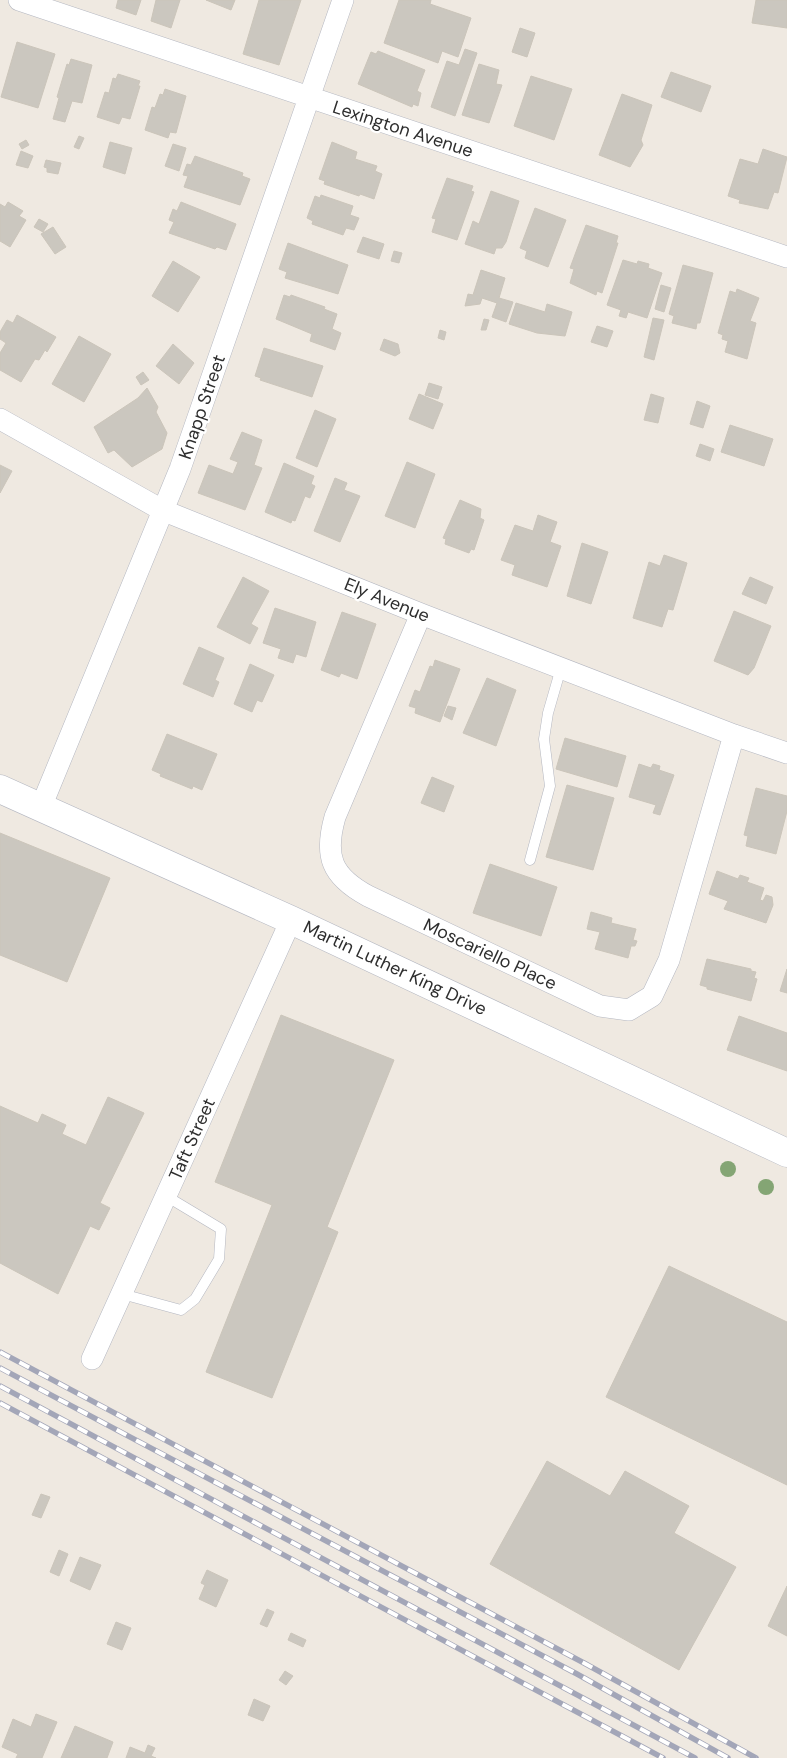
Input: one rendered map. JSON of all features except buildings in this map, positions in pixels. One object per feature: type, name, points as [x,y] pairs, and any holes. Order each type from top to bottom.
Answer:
[{"type":"main road","name":"Martin Luther King Drive","points":[[0,789],[291,920],[787,1153]]},
{"type":"street","name":"Lexington Avenue","points":[[19,0],[787,257]]},
{"type":"street","name":"Knapp Street","points":[[41,807],[180,469],[310,98],[342,0]]},
{"type":"street","name":"Ely Avenue","points":[[0,419],[162,510],[421,614],[734,735],[787,752]]},
{"type":"street","name":"Moscariello Place","points":[[421,614],[335,816],[330,834],[332,864],[351,887],[600,1006],[629,1010],[652,996],[669,960],[734,735]]},
{"type":"street","name":"Taft Street","points":[[92,1359],[291,920]]},
{"type":"lane","points":[[530,860],[550,786],[544,739],[548,713],[561,668]]},
{"type":"lane","points":[[122,1294],[181,1310],[195,1299],[218,1259],[221,1229],[166,1196]]},
{"type":"railway","points":[[0,1352],[584,1663],[756,1758]]},
{"type":"railway","points":[[0,1368],[577,1674],[728,1758]]},
{"type":"railway","points":[[0,1386],[695,1758]]},
{"type":"railway","points":[[0,1403],[663,1758]]}]
